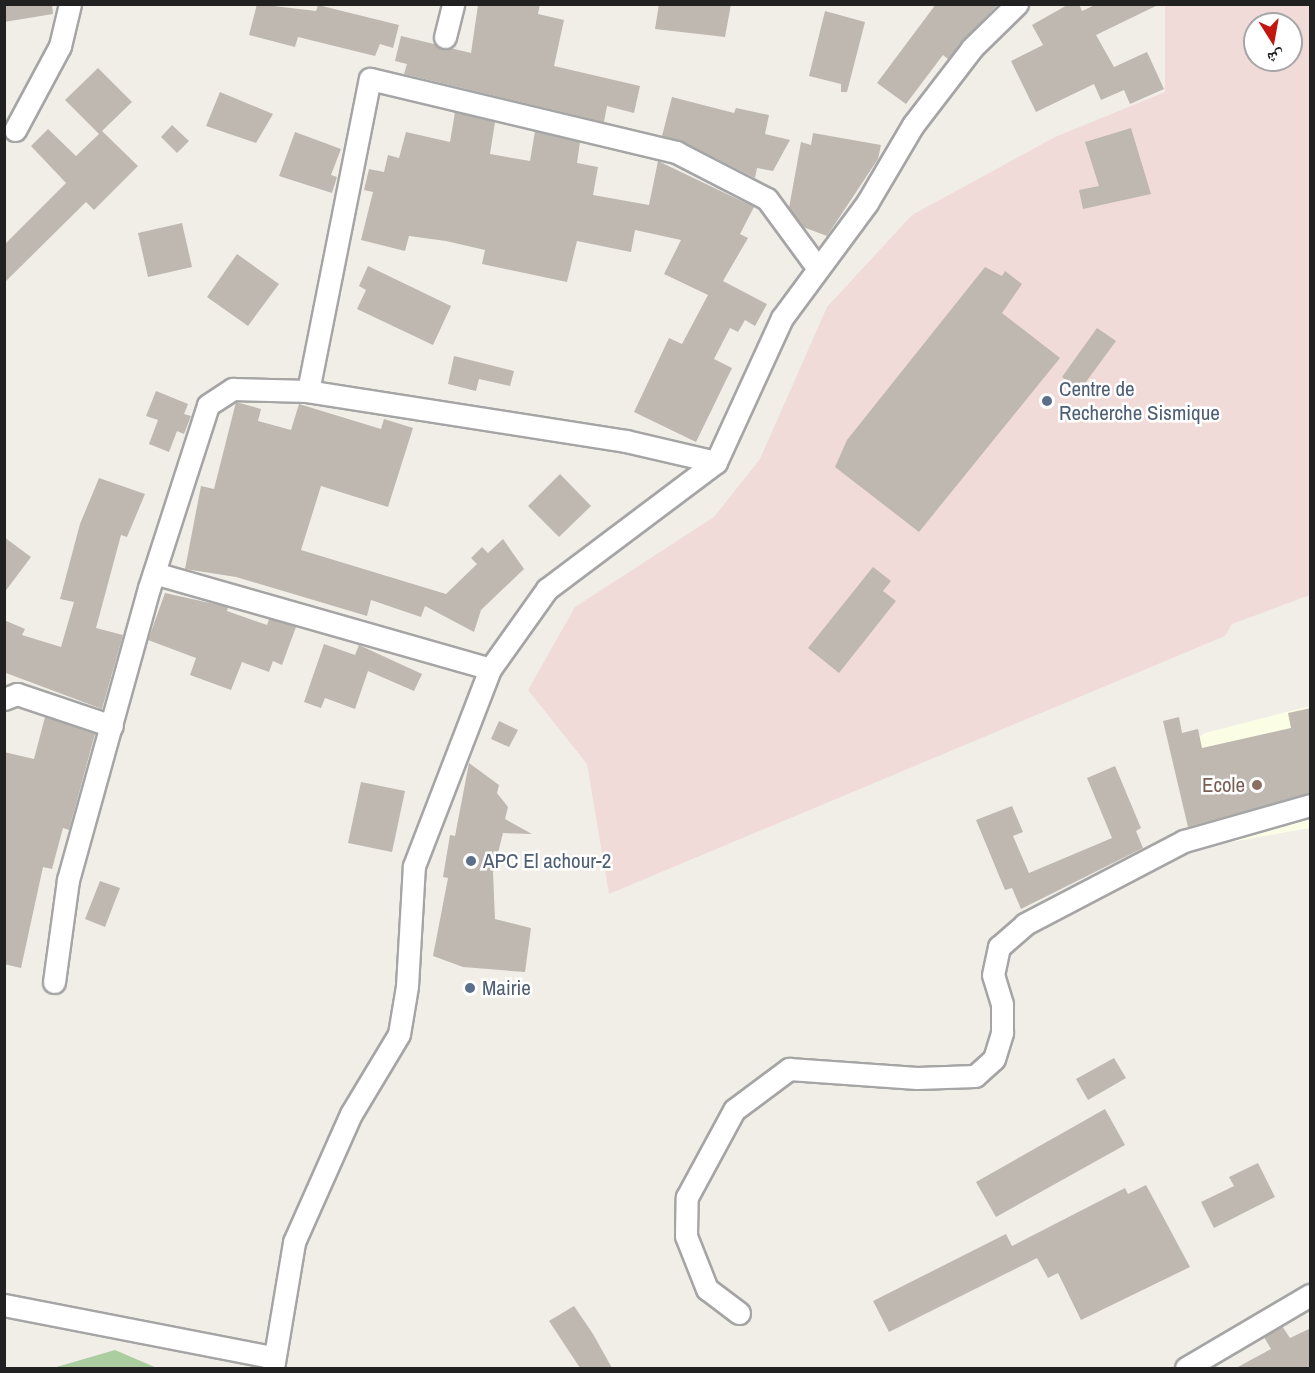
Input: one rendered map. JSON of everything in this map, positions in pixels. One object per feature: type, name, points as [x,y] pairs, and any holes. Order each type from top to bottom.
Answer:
[{"type":"street","points":[[15,130],[60,46],[69,4]]},
{"type":"street","points":[[445,37],[453,4]]},
{"type":"street","points":[[4,1305],[273,1363],[294,1242],[351,1114],[399,1034],[407,986],[414,866],[490,669],[547,590],[716,462],[782,318],[867,203],[913,125],[972,48],[1017,4]]},
{"type":"street","points":[[308,392],[370,79],[676,152],[767,199],[818,267]]},
{"type":"street","points":[[54,982],[68,880],[154,573],[208,405],[233,389],[308,392],[626,441],[716,462]]},
{"type":"street","points":[[154,573],[490,669]]},
{"type":"street","points":[[4,699],[17,694],[112,726]]},
{"type":"street","points":[[739,1312],[706,1289],[686,1236],[687,1197],[734,1110],[789,1069],[917,1078],[975,1076],[994,1059],[1002,1032],[1002,1004],[993,975],[999,947],[1025,924],[1184,841],[1311,805]]},
{"type":"street","points":[[1186,1368],[1311,1295]]},
{"type":"shaded area","name":"Centre de Recherche Sismique","points":[[1165,5],[1310,5],[1310,595],[1232,624],[1225,636],[609,894],[587,764],[528,690],[575,607],[714,517],[760,459],[827,307],[912,215],[1055,137],[1165,92]]},
{"type":"shaded area","name":"Ecole","points":[[1310,706],[1310,828],[1220,844],[1193,742],[1205,733]]},
{"type":"green space","points":[[115,1350],[157,1368],[53,1368]]},
{"type":"building","points":[[4,4],[52,4],[53,14],[4,22]]},
{"type":"building","points":[[257,4],[316,11],[318,5],[399,25],[393,48],[380,44],[375,56],[298,37],[295,47],[249,35]]},
{"type":"building","points":[[540,4],[538,14],[564,20],[554,66],[640,86],[634,113],[607,106],[604,122],[404,74],[407,64],[395,61],[401,36],[471,53],[478,5]]},
{"type":"building","points":[[659,4],[731,4],[725,37],[655,29]]},
{"type":"building","points":[[936,4],[998,4],[948,59],[943,55],[906,104],[877,83]]},
{"type":"building","points":[[1069,4],[1079,4],[1082,11],[1097,4],[1160,4],[1096,35],[1114,67],[1147,52],[1164,89],[1130,104],[1124,90],[1101,100],[1094,84],[1036,112],[1011,61],[1043,45],[1032,25]]},
{"type":"building","points":[[825,11],[865,22],[847,92],[841,92],[841,84],[809,76]]},
{"type":"building","points":[[98,68],[132,102],[102,131],[138,166],[94,210],[86,202],[4,283],[4,245],[66,183],[31,146],[48,129],[76,156],[99,134],[65,100]]},
{"type":"building","points":[[220,92],[273,114],[256,143],[206,126]]},
{"type":"building","points":[[672,97],[734,113],[736,108],[769,115],[765,134],[790,140],[773,171],[757,168],[755,178],[682,141],[662,136]]},
{"type":"building","points":[[455,112],[495,122],[490,154],[530,161],[535,131],[580,142],[577,163],[598,167],[593,195],[649,205],[658,161],[754,207],[740,234],[748,238],[723,281],[767,304],[755,326],[745,320],[738,332],[730,328],[714,359],[732,368],[696,442],[634,412],[669,338],[682,344],[708,295],[664,274],[681,240],[635,230],[631,252],[577,241],[567,282],[482,264],[485,250],[446,241],[409,236],[405,251],[361,240],[373,192],[364,190],[369,169],[384,172],[388,155],[399,158],[406,132],[450,142]]},
{"type":"building","points":[[172,125],[189,141],[177,153],[161,137]]},
{"type":"building","points":[[1131,128],[1151,194],[1083,209],[1079,190],[1099,186],[1085,142]]},
{"type":"building","points":[[295,132],[341,149],[331,175],[337,177],[332,193],[279,176]]},
{"type":"building","points":[[813,133],[881,145],[878,159],[827,236],[803,227],[789,208],[801,142],[811,145]]},
{"type":"building","points":[[182,223],[192,267],[148,277],[138,233]]},
{"type":"building","points":[[237,254],[279,284],[248,326],[207,297]]},
{"type":"building","points":[[368,266],[451,306],[433,345],[357,309],[366,290],[359,286]]},
{"type":"building","points":[[985,267],[1002,276],[1005,271],[1022,284],[1002,313],[1060,358],[919,532],[835,467],[847,440]]},
{"type":"building","points":[[1097,328],[1116,341],[1080,390],[1062,377]]},
{"type":"building","points":[[454,356],[514,371],[510,386],[479,379],[476,391],[448,384]]},
{"type":"building","points":[[156,391],[188,404],[184,414],[191,416],[184,434],[177,431],[169,452],[149,444],[158,420],[146,416]]},
{"type":"building","points":[[236,402],[261,409],[258,421],[291,430],[299,404],[381,429],[384,419],[413,428],[388,507],[321,486],[301,550],[446,594],[477,564],[471,558],[482,547],[488,553],[503,539],[524,569],[481,610],[474,632],[425,606],[421,617],[371,600],[367,616],[236,577],[185,569],[201,486],[214,489]]},
{"type":"building","points":[[560,474],[591,506],[559,537],[528,506]]},
{"type":"building","points":[[99,478],[145,494],[127,537],[121,535],[96,628],[123,635],[102,709],[6,673],[4,677],[4,620],[25,629],[22,635],[61,647],[74,602],[60,599],[80,524]]},
{"type":"building","points":[[4,537],[31,557],[4,593]]},
{"type":"building","points":[[873,567],[891,581],[883,591],[896,601],[839,673],[808,648]]},
{"type":"building","points":[[165,593],[228,607],[227,611],[267,625],[269,619],[296,627],[282,665],[273,661],[269,672],[242,662],[231,690],[190,675],[196,658],[148,640]]},
{"type":"building","points":[[324,644],[355,655],[359,645],[422,674],[414,691],[368,671],[355,709],[325,698],[321,708],[304,702]]},
{"type":"building","name":"Ecole","points":[[1311,708],[1311,793],[1188,827],[1163,721],[1179,717],[1182,733],[1198,729],[1202,748],[1291,728],[1288,713]]},
{"type":"building","points":[[45,717],[95,734],[69,830],[63,828],[52,869],[43,867],[21,968],[4,964],[4,752],[34,759]]},
{"type":"building","points":[[499,721],[518,730],[509,747],[491,739]]},
{"type":"building","name":"APC El achour-2","points":[[469,763],[499,785],[497,793],[508,807],[505,819],[532,834],[503,833],[493,873],[495,919],[531,928],[525,972],[463,967],[433,956],[448,878],[443,877],[450,835],[455,836]]},
{"type":"building","points":[[1115,766],[1141,828],[1136,831],[1143,848],[1021,909],[1012,888],[1005,890],[976,820],[1012,806],[1023,832],[1013,836],[1029,873],[1112,838],[1087,778]]},
{"type":"building","points":[[361,782],[405,791],[392,852],[348,843]]},
{"type":"building","points":[[100,881],[120,888],[105,927],[85,919]]},
{"type":"building","points":[[1114,1058],[1126,1078],[1088,1100],[1076,1079]]},
{"type":"building","points":[[1105,1109],[1125,1145],[996,1217],[976,1182]]},
{"type":"building","points":[[1258,1163],[1275,1197],[1214,1228],[1201,1202],[1234,1186],[1229,1177]]},
{"type":"building","points":[[1146,1185],[1190,1267],[1081,1320],[1058,1273],[1048,1278],[1037,1258],[889,1332],[873,1301],[1006,1234],[1012,1246],[1125,1188],[1128,1194]]},
{"type":"building","points":[[574,1306],[612,1368],[580,1368],[549,1321]]},
{"type":"building","points":[[1282,1326],[1290,1338],[1311,1328],[1311,1368],[1236,1368],[1271,1349],[1264,1337]]},
{"type":"place","name":"Centre de Recherche Sismique","points":[[1047,401]]},
{"type":"place","name":"Ecole","points":[[1257,785]]},
{"type":"place","name":"APC El achour-2","points":[[471,861]]},
{"type":"place","name":"Mairie","points":[[470,988]]}]
